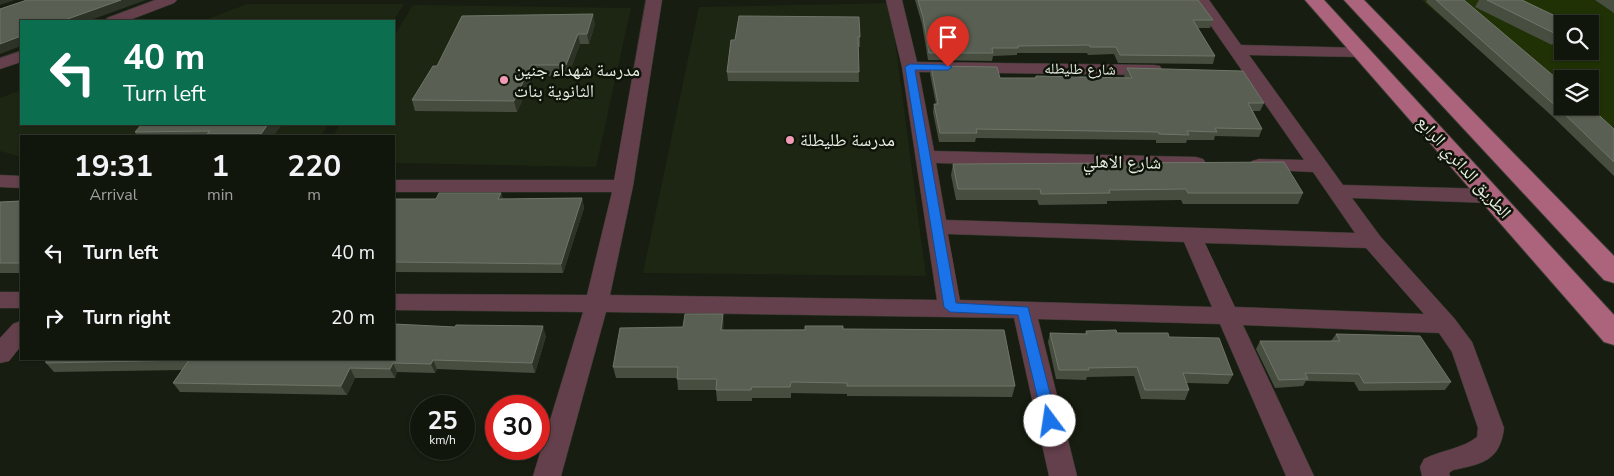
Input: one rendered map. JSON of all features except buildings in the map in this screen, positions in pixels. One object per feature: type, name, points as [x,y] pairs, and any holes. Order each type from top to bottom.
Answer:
[{"type":"main road","name":"الطريق الدائري الرابع","points":[[1314,0],[1614,334]]},
{"type":"main road","name":"الطريق الدائري الرابع","points":[[1353,0],[1614,273]]},
{"type":"street","points":[[116,20],[169,0]]},
{"type":"street","points":[[548,476],[597,302],[622,186],[654,0]]},
{"type":"street","points":[[894,0],[910,67],[950,307]]},
{"type":"street","points":[[1201,0],[1236,50],[1240,71],[1319,166],[1372,240],[1446,324],[1463,349],[1491,428],[1489,442],[1475,454],[1448,460],[1434,467],[1436,476]]},
{"type":"street","points":[[1236,50],[1361,52]]},
{"type":"street","points":[[0,63],[20,56]]},
{"type":"street","name":"شارع طليطله","points":[[910,67],[1172,70]]},
{"type":"street","name":"شارع الاهلي","points":[[925,157],[1210,164]]},
{"type":"street","points":[[1240,164],[1319,166]]},
{"type":"street","points":[[0,181],[20,182]]},
{"type":"street","points":[[395,186],[622,186]]},
{"type":"street","points":[[1336,191],[1490,196]]},
{"type":"street","points":[[937,227],[1372,240]]},
{"type":"street","points":[[1192,235],[1300,476]]},
{"type":"street","points":[[0,300],[20,300]]},
{"type":"street","points":[[395,302],[597,302],[950,307],[1226,314],[1446,324]]},
{"type":"street","points":[[1024,310],[1063,476]]},
{"type":"street","points":[[0,354],[20,331]]},
{"type":"shaded area","name":"مدرسة طليطلة","points":[[890,3],[926,276],[643,273],[699,7]]},
{"type":"shaded area","points":[[247,4],[404,4],[394,20],[206,20]]},
{"type":"shaded area","name":"مدرسة شهداء جنين الثانوية بنات","points":[[413,5],[631,8],[596,167],[395,163],[395,135],[334,135],[339,125],[395,125],[395,34]]},
{"type":"shaded area","points":[[20,90],[20,125],[328,125],[322,135],[20,135],[20,157],[0,151],[0,98]]},
{"type":"green space","points":[[1422,0],[1614,0],[1614,132],[1591,115],[1599,115],[1599,70],[1554,70],[1554,92],[1520,85]]},
{"type":"place","name":"مدرسة شهداء جنين الثانوية بنات","points":[[504,80]]},
{"type":"place","name":"مدرسة طليطلة","points":[[790,140]]},
{"type":"route","points":[[948,67],[910,67],[950,307],[1024,310],[1050,421]]}]
